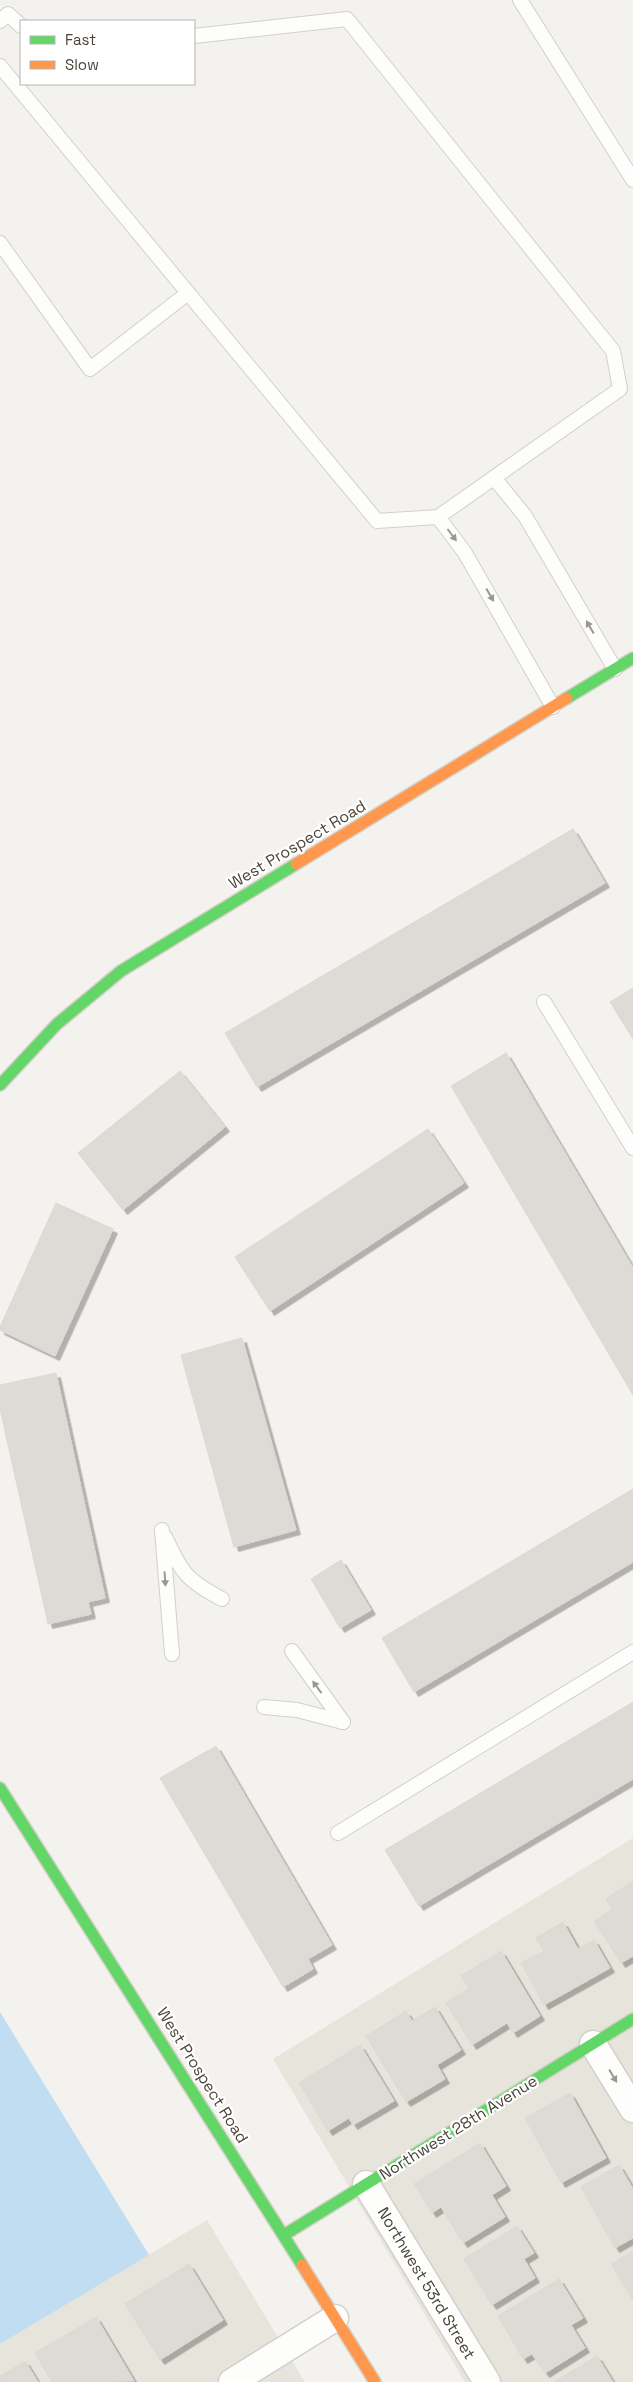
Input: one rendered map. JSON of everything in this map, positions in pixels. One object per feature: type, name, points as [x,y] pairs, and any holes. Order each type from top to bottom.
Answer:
[{"type":"main road","name":"West Prospect Road","points":[[0,1085],[32,1047],[54,1026],[121,971],[633,658]]},
{"type":"main road","name":"West Prospect Road","points":[[0,1788],[284,2235],[375,2382]]},
{"type":"main road","name":"Northwest 28th Avenue","points":[[284,2235],[593,2044],[632,2023]]},
{"type":"street","points":[[593,2044],[633,2109]]},
{"type":"street","name":"Northwest 53rd Street","points":[[366,2184],[487,2382]]},
{"type":"street","points":[[232,2382],[263,2374],[335,2318]]},
{"type":"lane","points":[[520,0],[633,180]]},
{"type":"lane","points":[[0,20],[8,14],[20,25]]},
{"type":"lane","points":[[0,66],[377,521],[438,517],[495,479],[620,389],[614,351],[347,19],[195,36]]},
{"type":"lane","points":[[0,243],[90,369],[188,293]]},
{"type":"lane","points":[[495,479],[525,516],[615,669]]},
{"type":"lane","points":[[438,517],[465,553],[553,707]]},
{"type":"lane","points":[[544,1002],[633,1148]]},
{"type":"lane","points":[[172,1654],[162,1530],[186,1575],[197,1586],[222,1599]]},
{"type":"lane","points":[[264,1707],[297,1710],[343,1722],[292,1651]]},
{"type":"lane","points":[[338,1833],[633,1652]]},
{"type":"shaded area","points":[[633,1838],[633,2382],[465,2382],[273,2059]]},
{"type":"shaded area","points":[[207,2220],[305,2382],[0,2382],[0,2344]]},
{"type":"water","points":[[0,2012],[149,2255],[0,2344]]},
{"type":"building","points":[[573,829],[605,883],[257,1087],[225,1033]]},
{"type":"building","points":[[633,988],[633,1039],[610,1002]]},
{"type":"building","points":[[506,1053],[633,1268],[633,1395],[451,1086]]},
{"type":"building","points":[[180,1071],[225,1127],[123,1210],[78,1153]]},
{"type":"building","points":[[428,1129],[464,1183],[270,1311],[235,1257]]},
{"type":"building","points":[[56,1203],[113,1229],[55,1356],[0,1330],[0,1327]]},
{"type":"building","points":[[242,1338],[296,1530],[234,1547],[181,1355]]},
{"type":"building","points":[[56,1373],[105,1598],[88,1602],[91,1614],[48,1624],[0,1409],[0,1385]]},
{"type":"building","points":[[633,1489],[633,1562],[414,1692],[382,1638]]},
{"type":"building","points":[[341,1560],[371,1610],[340,1628],[311,1579]]},
{"type":"building","points":[[633,1702],[633,1779],[419,1906],[385,1850]]},
{"type":"building","points":[[216,1746],[332,1945],[308,1959],[313,1969],[283,1987],[160,1778]]},
{"type":"building","points":[[633,1881],[633,1956],[621,1963],[594,1921],[612,1909],[606,1899]]},
{"type":"building","points":[[563,1922],[578,1949],[594,1940],[610,1968],[544,2005],[521,1963],[544,1951],[536,1938]]},
{"type":"building","points":[[501,1951],[540,2016],[513,2033],[507,2023],[472,2045],[446,2003],[469,1988],[461,1976]]},
{"type":"building","points":[[435,2007],[461,2050],[437,2065],[445,2079],[406,2102],[366,2036],[406,2011],[412,2021]]},
{"type":"building","points":[[360,2045],[394,2101],[353,2125],[349,2118],[328,2131],[299,2083]]},
{"type":"building","points":[[570,2093],[606,2158],[561,2183],[525,2118]]},
{"type":"building","points":[[480,2143],[506,2186],[492,2195],[505,2217],[463,2243],[441,2207],[432,2213],[414,2184]]},
{"type":"building","points":[[619,2165],[633,2189],[633,2238],[615,2248],[581,2187]]},
{"type":"building","points":[[517,2226],[534,2253],[524,2259],[535,2278],[492,2305],[464,2259]]},
{"type":"building","points":[[633,2251],[633,2300],[611,2264]]},
{"type":"building","points":[[189,2264],[223,2320],[160,2360],[125,2304]]},
{"type":"building","points":[[559,2279],[583,2318],[571,2325],[585,2348],[545,2373],[532,2354],[523,2359],[498,2316]]},
{"type":"building","points":[[96,2317],[134,2381],[52,2382],[35,2353]]},
{"type":"building","points":[[597,2356],[613,2382],[554,2382]]},
{"type":"building","points":[[25,2361],[38,2382],[0,2382],[0,2376]]},
{"type":"traffic: fast","points":[[567,698],[633,658]]},
{"type":"traffic: fast","points":[[0,1085],[57,1024],[121,971],[296,864]]},
{"type":"traffic: fast","points":[[0,1788],[302,2265]]},
{"type":"traffic: fast","points":[[284,2235],[633,2019]]},
{"type":"traffic: slow","points":[[296,864],[567,698]]},
{"type":"traffic: slow","points":[[302,2265],[375,2382]]}]
